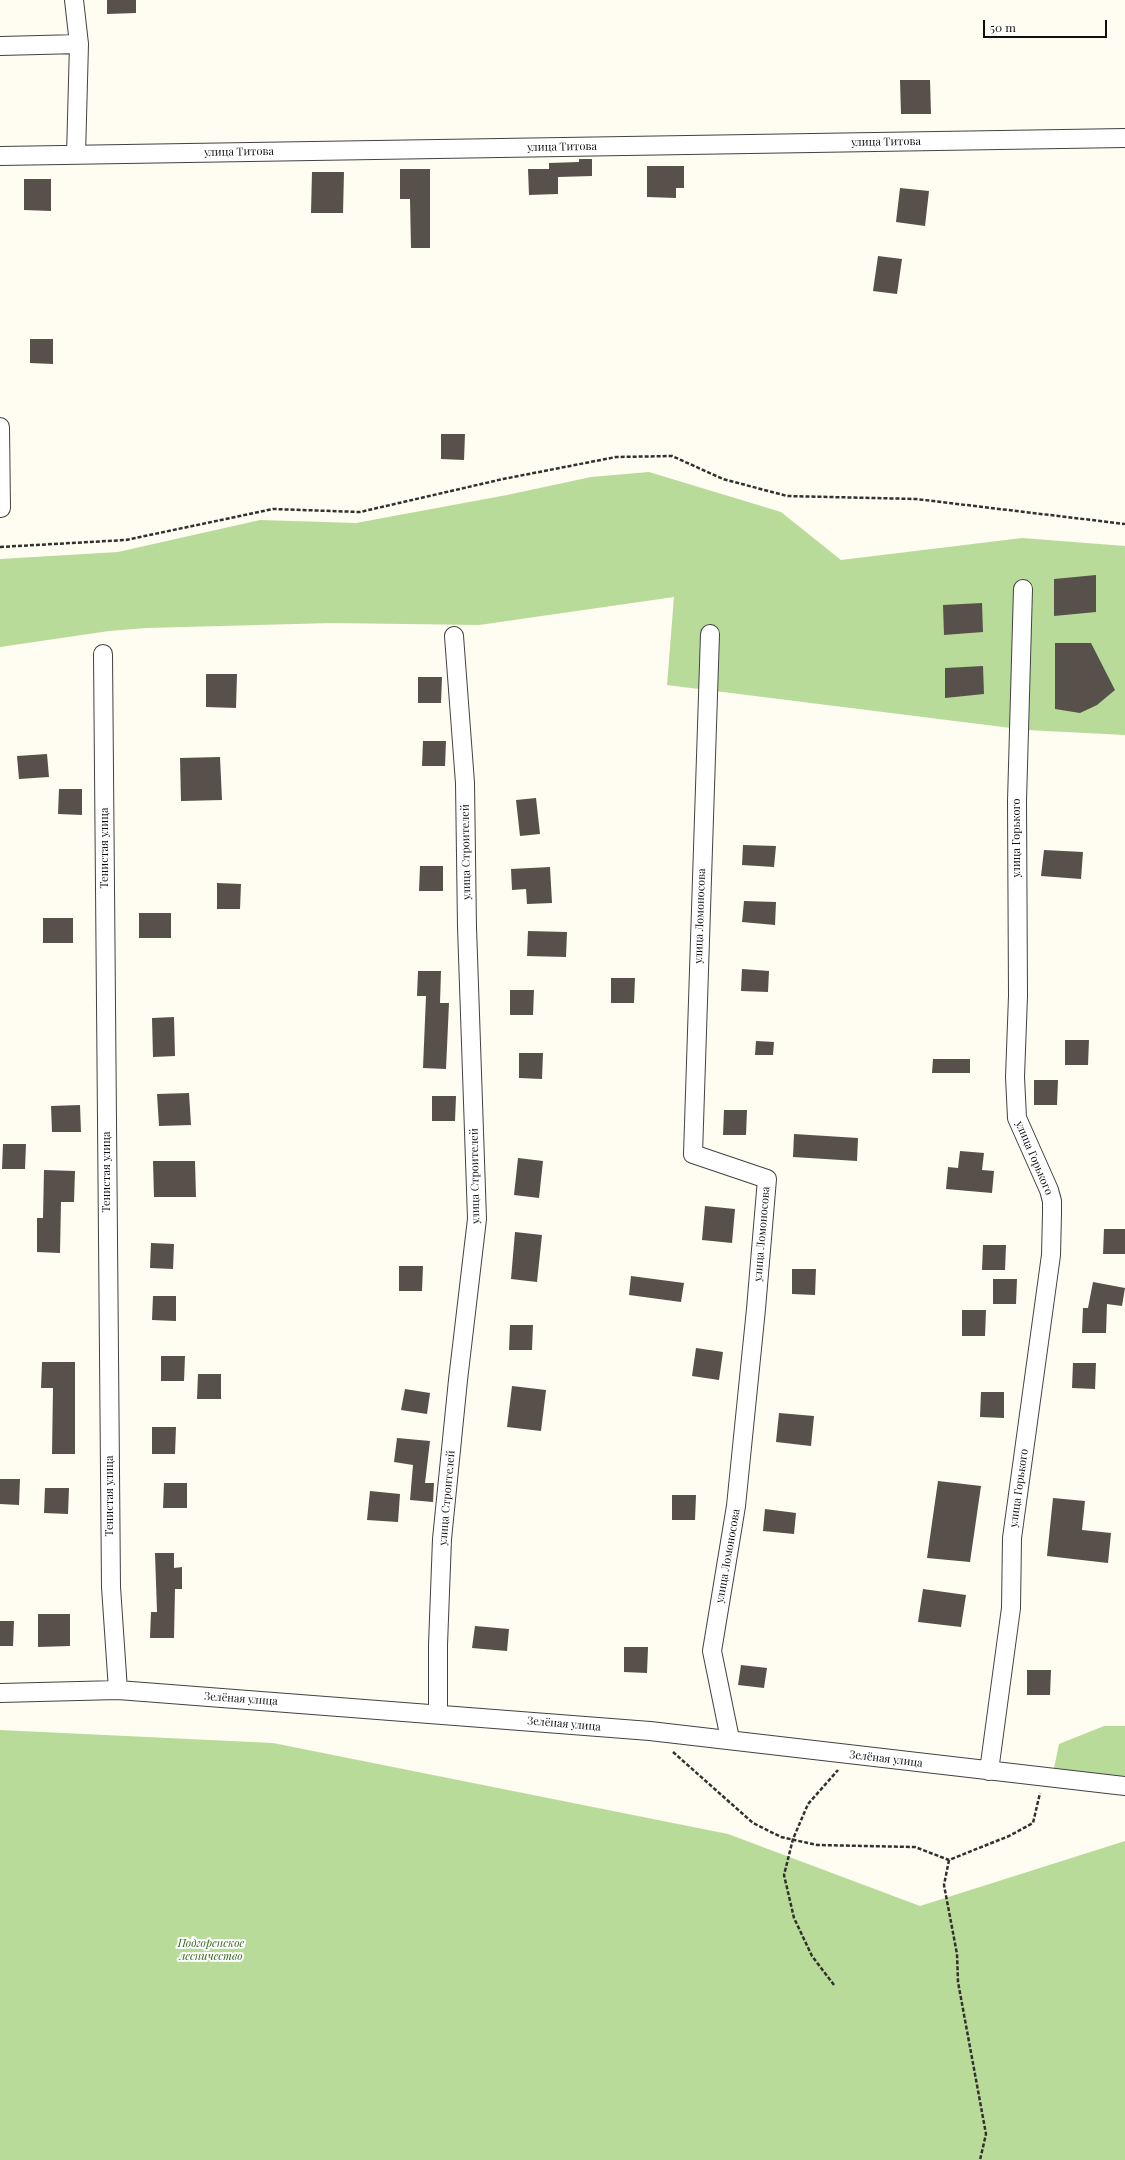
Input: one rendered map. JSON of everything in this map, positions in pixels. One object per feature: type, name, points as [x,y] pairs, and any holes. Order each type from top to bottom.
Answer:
[{"type":"street","points":[[74,0],[79,44],[76,155]]},
{"type":"street","points":[[0,46],[79,44]]},
{"type":"street","name":"улица Титова","points":[[0,156],[1125,138]]},
{"type":"street","points":[[0,427],[1,508]]},
{"type":"street","name":"улица Горького","points":[[989,1771],[1011,1608],[1012,1538],[1051,1255],[1052,1201],[1049,1190],[1017,1118],[1015,1077],[1018,996],[1017,801],[1022,589]]},
{"type":"street","name":"улица Ломоносова","points":[[710,634],[693,1154],[767,1179],[756,1309],[736,1506],[712,1651],[730,1739]]},
{"type":"street","name":"улица Строителей","points":[[438,1714],[438,1645],[442,1539],[458,1380],[477,1219],[467,927],[465,783],[454,636]]},
{"type":"street","name":"Тенистая улица","points":[[103,654],[111,1587],[118,1690]]},
{"type":"street","name":"Зелёная улица","points":[[0,1693],[118,1690],[650,1731],[730,1739],[852,1755],[1125,1786]]},
{"type":"path","points":[[0,547],[126,540],[274,509],[360,512],[503,479],[616,457],[672,456],[723,479],[787,496],[916,499],[1125,524]]},
{"type":"path","points":[[650,1731],[753,1824],[780,1836],[817,1845],[915,1847],[949,1860],[1010,1836],[1034,1824],[1044,1777]]},
{"type":"path","points":[[834,1985],[812,1956],[794,1918],[784,1875],[793,1839],[808,1804],[852,1755]]},
{"type":"path","points":[[949,1860],[944,1885],[957,1954],[958,1982],[986,2134],[980,2160]]},
{"type":"green space","points":[[649,472],[781,512],[841,560],[1022,538],[1125,546],[1125,735],[1027,730],[667,685],[674,597],[479,625],[332,623],[146,628],[109,631],[0,647],[0,559],[118,552],[260,520],[356,523],[507,495],[591,477]]},
{"type":"green space","points":[[1104,1726],[1125,1726],[1125,1782],[1053,1773],[1059,1744]]},
{"type":"green space","name":"Подгоренское лесничество","points":[[0,1730],[273,1743],[728,1834],[920,1906],[1125,1841],[1125,2160],[0,2160]]},
{"type":"building","points":[[107,0],[136,0],[136,13],[107,14]]},
{"type":"building","points":[[900,80],[930,80],[931,114],[901,114]]},
{"type":"building","points":[[579,159],[592,159],[592,176],[558,177],[558,194],[529,195],[528,169],[549,169],[549,163],[579,162]]},
{"type":"building","points":[[647,166],[684,166],[684,188],[676,188],[676,198],[647,197]]},
{"type":"building","points":[[400,169],[430,169],[430,248],[411,248],[410,199],[400,199]]},
{"type":"building","points":[[312,172],[344,172],[343,213],[311,213]]},
{"type":"building","points":[[24,179],[51,179],[51,211],[24,210]]},
{"type":"building","points":[[900,188],[929,191],[925,226],[896,222]]},
{"type":"building","points":[[878,256],[902,259],[897,294],[873,291]]},
{"type":"building","points":[[30,339],[53,339],[53,364],[30,363]]},
{"type":"building","points":[[441,434],[465,434],[464,460],[441,459]]},
{"type":"building","points":[[1096,575],[1096,612],[1054,616],[1054,579]]},
{"type":"building","points":[[982,603],[983,632],[944,635],[943,605]]},
{"type":"building","points":[[1055,643],[1091,643],[1115,690],[1097,705],[1080,713],[1055,709]]},
{"type":"building","points":[[983,666],[984,694],[945,698],[945,668]]},
{"type":"building","points":[[206,674],[237,674],[236,708],[206,707]]},
{"type":"building","points":[[418,677],[442,677],[441,703],[418,703]]},
{"type":"building","points":[[423,741],[446,741],[445,766],[422,766]]},
{"type":"building","points":[[47,754],[49,777],[19,779],[17,756]]},
{"type":"building","points":[[220,757],[222,800],[181,801],[180,758]]},
{"type":"building","points":[[59,789],[82,789],[82,815],[58,814]]},
{"type":"building","points":[[536,798],[540,834],[520,836],[516,800]]},
{"type":"building","points":[[743,845],[776,846],[774,867],[742,865]]},
{"type":"building","points":[[1044,850],[1083,852],[1081,879],[1041,876]]},
{"type":"building","points":[[420,866],[443,866],[443,891],[419,891]]},
{"type":"building","points":[[550,867],[552,903],[527,904],[526,889],[512,890],[511,869]]},
{"type":"building","points":[[217,883],[241,884],[240,909],[217,909]]},
{"type":"building","points":[[744,901],[776,902],[775,925],[742,922]]},
{"type":"building","points":[[139,913],[171,913],[171,938],[139,938]]},
{"type":"building","points":[[43,918],[73,918],[73,943],[43,943]]},
{"type":"building","points":[[528,931],[567,932],[566,957],[527,956]]},
{"type":"building","points":[[742,969],[769,971],[768,992],[741,991]]},
{"type":"building","points":[[418,971],[441,971],[440,1003],[449,1003],[446,1069],[423,1068],[426,996],[417,996]]},
{"type":"building","points":[[611,978],[635,978],[634,1003],[611,1003]]},
{"type":"building","points":[[510,990],[534,990],[533,1015],[510,1015]]},
{"type":"building","points":[[174,1017],[175,1056],[153,1057],[152,1018]]},
{"type":"building","points":[[1065,1040],[1089,1040],[1088,1065],[1065,1065]]},
{"type":"building","points":[[756,1041],[774,1042],[773,1055],[755,1055]]},
{"type":"building","points":[[519,1053],[543,1053],[542,1079],[519,1078]]},
{"type":"building","points":[[933,1059],[970,1059],[970,1073],[932,1073]]},
{"type":"building","points":[[1034,1080],[1058,1080],[1057,1105],[1034,1105]]},
{"type":"building","points":[[189,1093],[191,1125],[159,1126],[157,1094]]},
{"type":"building","points":[[432,1096],[456,1096],[455,1121],[432,1121]]},
{"type":"building","points":[[80,1105],[81,1132],[52,1132],[51,1106]]},
{"type":"building","points":[[724,1110],[747,1110],[746,1135],[723,1135]]},
{"type":"building","points":[[794,1134],[858,1138],[857,1161],[793,1157]]},
{"type":"building","points":[[3,1144],[26,1144],[25,1169],[2,1169]]},
{"type":"building","points":[[960,1151],[984,1153],[982,1170],[994,1171],[992,1193],[946,1189],[948,1167],[958,1168]]},
{"type":"building","points":[[518,1158],[543,1161],[539,1198],[514,1195]]},
{"type":"building","points":[[153,1161],[195,1161],[196,1197],[154,1197]]},
{"type":"building","points":[[44,1170],[75,1171],[74,1202],[61,1202],[60,1253],[37,1252],[37,1218],[43,1218]]},
{"type":"building","points":[[705,1206],[735,1209],[732,1243],[702,1240]]},
{"type":"building","points":[[1104,1229],[1125,1229],[1125,1254],[1103,1254]]},
{"type":"building","points":[[515,1232],[542,1235],[537,1282],[511,1279]]},
{"type":"building","points":[[151,1243],[174,1244],[173,1269],[150,1268]]},
{"type":"building","points":[[983,1245],[1006,1245],[1005,1270],[982,1270]]},
{"type":"building","points":[[399,1266],[423,1266],[422,1291],[399,1291]]},
{"type":"building","points":[[792,1269],[816,1269],[815,1295],[792,1294]]},
{"type":"building","points":[[631,1276],[684,1283],[681,1302],[629,1295]]},
{"type":"building","points":[[993,1279],[1017,1279],[1016,1304],[993,1304]]},
{"type":"building","points":[[1093,1282],[1125,1288],[1122,1306],[1107,1304],[1106,1333],[1082,1333],[1083,1308],[1088,1308]]},
{"type":"building","points":[[153,1296],[176,1296],[176,1321],[152,1320]]},
{"type":"building","points":[[962,1310],[986,1310],[985,1336],[962,1336]]},
{"type":"building","points":[[510,1325],[533,1325],[532,1350],[509,1350]]},
{"type":"building","points":[[696,1348],[723,1352],[719,1380],[692,1376]]},
{"type":"building","points":[[161,1356],[185,1356],[184,1381],[161,1381]]},
{"type":"building","points":[[42,1362],[75,1362],[75,1454],[52,1454],[53,1388],[41,1388]]},
{"type":"building","points":[[1073,1363],[1096,1363],[1095,1389],[1072,1388]]},
{"type":"building","points":[[198,1374],[221,1374],[221,1399],[197,1399]]},
{"type":"building","points":[[512,1386],[546,1390],[541,1431],[507,1427]]},
{"type":"building","points":[[405,1389],[430,1393],[427,1414],[401,1410]]},
{"type":"building","points":[[981,1392],[1004,1392],[1004,1418],[980,1417]]},
{"type":"building","points":[[779,1413],[814,1416],[811,1446],[776,1442]]},
{"type":"building","points":[[152,1427],[176,1427],[175,1454],[152,1454]]},
{"type":"building","points":[[397,1438],[430,1441],[425,1483],[434,1483],[433,1502],[410,1500],[413,1465],[394,1462]]},
{"type":"building","points":[[0,1479],[20,1479],[19,1505],[0,1504]]},
{"type":"building","points":[[938,1481],[981,1486],[970,1562],[927,1558]]},
{"type":"building","points":[[164,1483],[187,1483],[187,1508],[163,1508]]},
{"type":"building","points":[[45,1488],[69,1488],[68,1514],[44,1513]]},
{"type":"building","points":[[370,1491],[400,1494],[398,1522],[367,1520]]},
{"type":"building","points":[[672,1495],[696,1495],[695,1520],[672,1520]]},
{"type":"building","points":[[1053,1498],[1085,1501],[1082,1530],[1111,1533],[1108,1563],[1047,1556]]},
{"type":"building","points":[[765,1509],[796,1513],[794,1534],[763,1531]]},
{"type":"building","points":[[155,1553],[174,1553],[174,1568],[182,1567],[182,1589],[175,1589],[174,1638],[150,1638],[151,1612],[157,1612]]},
{"type":"building","points":[[923,1589],[966,1595],[961,1627],[918,1622]]},
{"type":"building","points":[[38,1614],[70,1614],[70,1646],[38,1647]]},
{"type":"building","points":[[0,1621],[14,1621],[13,1646],[0,1646]]},
{"type":"building","points":[[475,1626],[509,1629],[507,1651],[472,1648]]},
{"type":"building","points":[[624,1647],[648,1647],[647,1673],[624,1672]]},
{"type":"building","points":[[741,1665],[767,1668],[764,1688],[738,1685]]},
{"type":"building","points":[[1027,1670],[1051,1670],[1050,1695],[1027,1695]]}]
